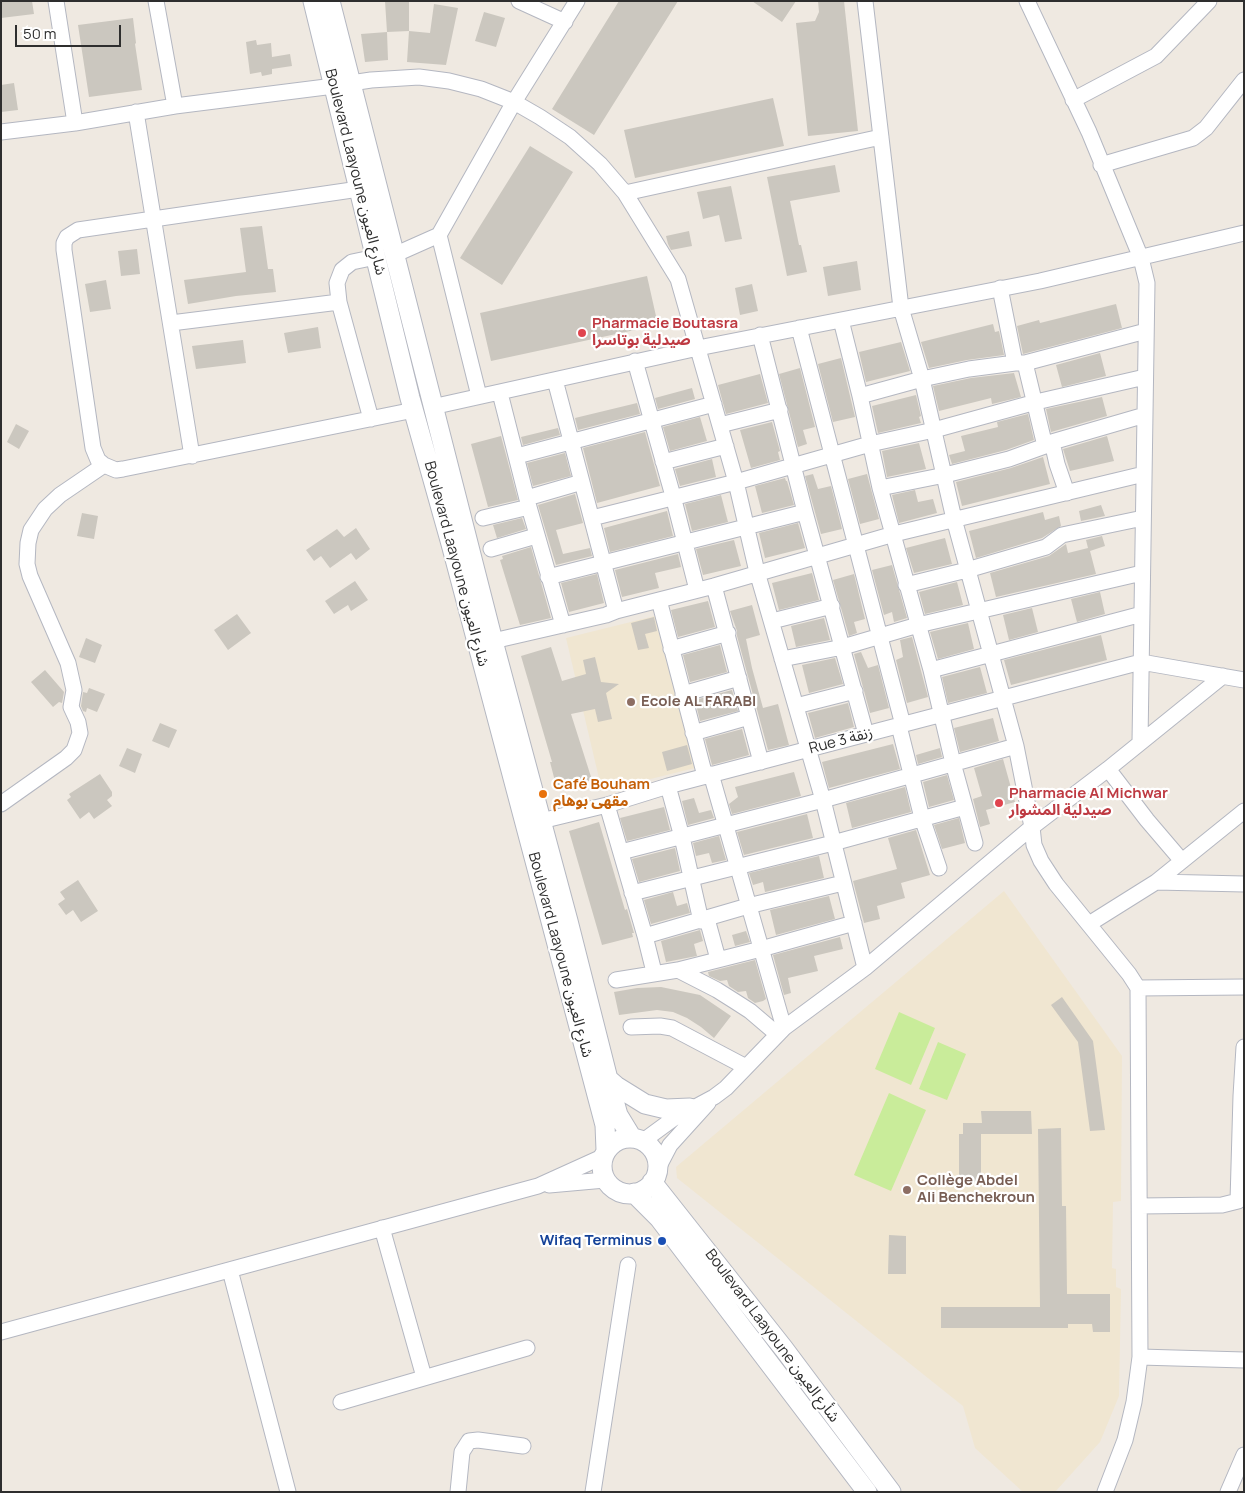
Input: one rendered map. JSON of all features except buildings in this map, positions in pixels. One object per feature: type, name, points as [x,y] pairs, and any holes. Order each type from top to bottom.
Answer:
[{"type":"street","points":[[56,1],[75,123]]},
{"type":"street","points":[[156,1],[175,106]]},
{"type":"street","name":"Boulevard Laayoune شارع العيون","points":[[313,1],[342,85],[385,256],[432,406],[492,641],[618,1115],[637,1140]]},
{"type":"street","name":"Boulevard Laayoune شارع العيون","points":[[330,1],[359,189],[385,256],[414,410],[605,1125],[604,1153]]},
{"type":"street","points":[[519,1],[565,22]]},
{"type":"street","points":[[371,419],[339,302],[337,283],[342,270],[352,262],[385,256],[439,236],[514,102],[577,1]]},
{"type":"street","points":[[865,1],[901,308],[922,379],[967,570],[1016,746],[1034,845],[1041,861],[1056,884],[1138,988],[1140,1357],[1134,1402],[1125,1440],[1104,1492]]},
{"type":"street","points":[[1027,1],[1089,132],[1141,258],[1147,283],[1140,742]]},
{"type":"street","points":[[1073,100],[1156,56],[1209,1]]},
{"type":"street","points":[[1,132],[75,123],[175,106],[371,80],[419,77],[449,81],[473,87],[514,102],[540,116],[570,137],[600,164],[625,193],[678,279],[736,482],[757,572],[823,800],[865,968]]},
{"type":"street","points":[[1102,165],[1193,138],[1206,128],[1244,80]]},
{"type":"street","points":[[136,112],[192,456]]},
{"type":"street","points":[[625,193],[881,137]]},
{"type":"street","points":[[359,189],[78,230],[70,235],[64,243],[91,439],[95,454],[104,465],[109,468],[123,469],[414,410]]},
{"type":"street","points":[[432,406],[760,335],[1040,281],[1244,233]]},
{"type":"street","points":[[439,236],[479,396]]},
{"type":"street","points":[[1000,288],[1020,363],[1036,402],[1048,444],[1067,493]]},
{"type":"street","points":[[171,323],[339,302]]},
{"type":"street","points":[[841,320],[880,488],[931,670],[953,764],[976,843]]},
{"type":"street","points":[[799,328],[857,544],[922,818],[939,868]]},
{"type":"street","points":[[860,396],[922,379],[969,369],[1020,363],[1146,331]]},
{"type":"street","points":[[760,335],[805,512],[866,734]]},
{"type":"street","points":[[634,361],[686,543],[697,590]]},
{"type":"street","points":[[592,518],[673,496],[736,482],[870,444],[934,430],[1036,402],[1145,377]]},
{"type":"street","points":[[555,380],[616,611]]},
{"type":"street","points":[[500,392],[536,536],[562,625]]},
{"type":"street","points":[[517,456],[714,404]]},
{"type":"street","points":[[720,425],[780,410]]},
{"type":"street","points":[[880,488],[945,475],[1009,458],[1048,444],[1145,415]]},
{"type":"street","points":[[663,462],[726,446]]},
{"type":"street","points":[[1,804],[66,758],[74,750],[80,733],[78,722],[71,707],[74,690],[68,663],[30,576],[27,564],[28,543],[31,530],[45,509],[60,495],[104,465]]},
{"type":"street","points":[[492,641],[606,616],[616,611],[714,586],[818,554],[954,519],[1144,474]]},
{"type":"street","points":[[483,518],[582,482]]},
{"type":"street","points":[[548,577],[805,512]]},
{"type":"street","points":[[906,585],[967,570],[1046,547],[1062,535],[1143,518]]},
{"type":"street","points":[[491,549],[536,536]]},
{"type":"street","points":[[782,659],[843,647],[918,625],[1142,573]]},
{"type":"street","points":[[714,586],[761,762]]},
{"type":"street","points":[[659,600],[693,733],[726,825],[761,949],[781,1031]]},
{"type":"street","points":[[772,621],[832,606]]},
{"type":"street","points":[[931,670],[1142,614]]},
{"type":"street","points":[[671,649],[728,634]]},
{"type":"street","points":[[1141,662],[1237,675]]},
{"type":"street","name":"Rue 3 زنقة","points":[[541,821],[607,805],[708,775],[1141,662]]},
{"type":"street","points":[[604,1153],[602,1169],[605,1180],[611,1187],[620,1192],[634,1193],[644,1189],[655,1175],[670,1144],[714,1097],[726,1088],[781,1031],[865,968],[1032,827],[1140,742],[1237,675]]},
{"type":"street","points":[[683,694],[739,678]]},
{"type":"street","points":[[796,706],[855,691]]},
{"type":"street","points":[[693,733],[749,717]]},
{"type":"street","points":[[621,852],[823,800],[1016,746]]},
{"type":"street","points":[[1108,768],[1182,861]]},
{"type":"street","points":[[668,786],[691,877],[718,959]]},
{"type":"street","points":[[607,805],[654,972]]},
{"type":"street","points":[[632,893],[833,843],[965,807]]},
{"type":"street","points":[[1089,924],[1156,882],[1244,811]]},
{"type":"street","points":[[1156,882],[1244,884]]},
{"type":"street","points":[[645,936],[748,906],[843,883]]},
{"type":"street","points":[[616,980],[654,972],[678,970],[854,923]]},
{"type":"street","points":[[678,970],[717,990],[781,1031]]},
{"type":"street","points":[[1138,988],[1244,987]]},
{"type":"street","points":[[631,1027],[660,1026],[672,1028],[746,1067]]},
{"type":"street","points":[[1140,1206],[1222,1205],[1241,1198],[1244,1047]]},
{"type":"street","points":[[608,1079],[645,1104],[666,1109],[690,1108]]},
{"type":"street","points":[[637,1140],[690,1108],[714,1097]]},
{"type":"street","points":[[538,1186],[604,1153],[618,1140],[637,1140],[651,1148],[656,1157],[655,1175]]},
{"type":"street","name":"Boulevard Laayoune شأرع العيون","points":[[655,1175],[890,1492]]},
{"type":"street","points":[[1,1332],[538,1186],[605,1180]]},
{"type":"street","name":"Boulevard Laayoune شأرع العيون","points":[[634,1193],[659,1218],[867,1492]]},
{"type":"street","points":[[382,1228],[424,1377]]},
{"type":"street","points":[[593,1492],[628,1265]]},
{"type":"street","points":[[230,1270],[288,1492]]},
{"type":"street","points":[[341,1402],[527,1348]]},
{"type":"street","points":[[1140,1357],[1244,1360]]},
{"type":"street","points":[[458,1492],[462,1452],[469,1441],[478,1440],[523,1446]]},
{"type":"street","points":[[1228,1492],[1244,1455]]},
{"type":"shaded area","name":"Ecole AL FARABI","points":[[659,615],[699,767],[602,791],[566,638]]},
{"type":"shaded area","name":"Collège Abdel Ali Benchekroun","points":[[1004,891],[1122,1056],[1121,1201],[1113,1202],[1112,1268],[1116,1269],[1116,1287],[1121,1289],[1119,1396],[1100,1442],[1055,1492],[1023,1492],[975,1448],[963,1406],[677,1178],[676,1167]]},
{"type":"green space","points":[[899,1012],[935,1028],[911,1085],[875,1069]]},
{"type":"green space","points":[[938,1042],[966,1054],[947,1100],[919,1089]]},
{"type":"green space","points":[[889,1093],[926,1110],[891,1191],[854,1175]]},
{"type":"place","name":"Pharmacie Boutasra صيدلية بوتاسرا","points":[[582,333]]},
{"type":"place","name":"Ecole AL FARABI","points":[[631,702]]},
{"type":"place","name":"Café Bouham مقهى بوهام","points":[[543,794]]},
{"type":"place","name":"Pharmacie Al Michwar صيدلية المشوار","points":[[999,803]]},
{"type":"place","name":"Collège Abdel Ali Benchekroun","points":[[907,1190]]},
{"type":"place","name":"Wifaq Terminus","points":[[662,1241]]}]
